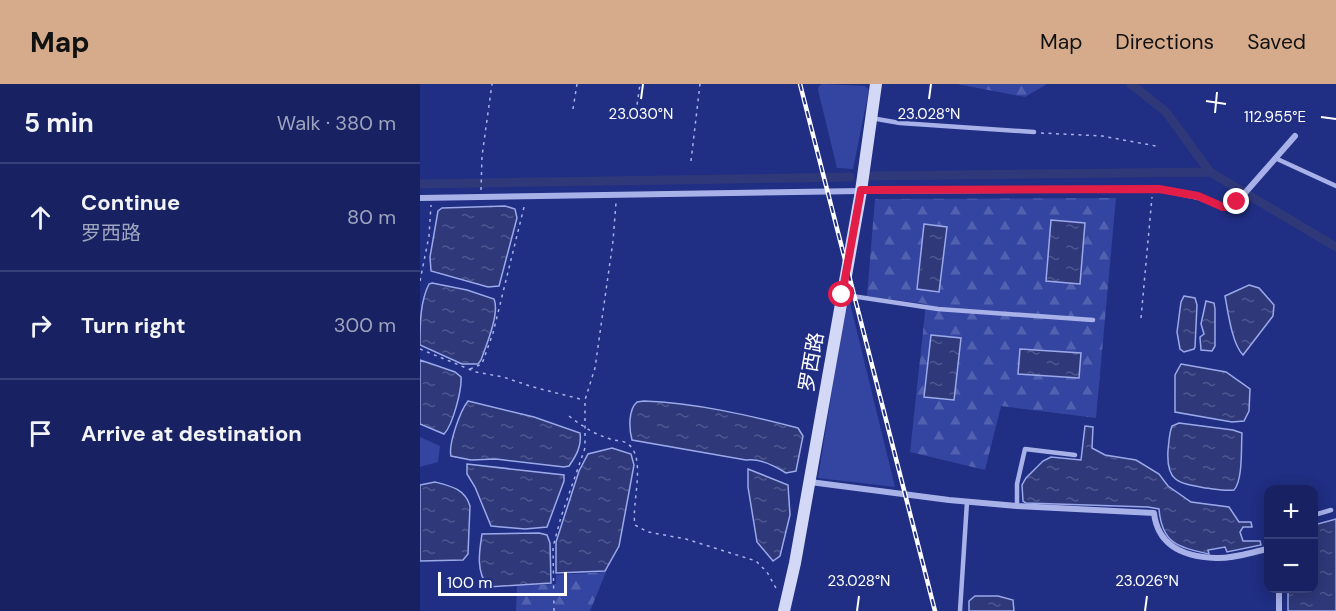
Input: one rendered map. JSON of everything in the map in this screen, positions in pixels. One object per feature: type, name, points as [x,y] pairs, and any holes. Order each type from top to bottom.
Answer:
[{"type":"street","name":"罗西路","points":[[784,611],[861,190],[876,84]]},
{"type":"street","points":[[420,198],[861,190],[1152,189],[1198,196],[1223,207],[1230,207],[1295,136]]},
{"type":"street","points":[[809,482],[967,502],[1154,513],[1155,526],[1165,541],[1189,554],[1218,558],[1264,550]]},
{"type":"street","points":[[1279,593],[1279,611]]},
{"type":"lane","points":[[871,118],[900,123],[1034,132]]},
{"type":"lane","points":[[1275,158],[1336,186]]},
{"type":"lane","points":[[842,295],[938,309],[1093,320]]},
{"type":"lane","points":[[1017,506],[1017,484],[1025,448],[1075,455]]},
{"type":"lane","points":[[960,611],[967,502]]},
{"type":"lane","points":[[1318,514],[1332,510]]},
{"type":"path","points":[[482,196],[481,168],[492,84]]},
{"type":"path","points":[[573,109],[577,84]]},
{"type":"path","points":[[636,112],[640,84]]},
{"type":"path","points":[[691,161],[700,84]]},
{"type":"path","points":[[1034,132],[1102,136],[1156,146]]},
{"type":"path","points":[[1141,318],[1152,189]]},
{"type":"path","points":[[554,611],[553,547],[561,516],[585,448],[585,400],[595,368],[613,241],[616,195]]},
{"type":"path","points":[[470,369],[482,364],[493,333],[527,196]]},
{"type":"path","points":[[420,281],[429,236],[431,198]]},
{"type":"path","points":[[420,349],[470,369],[585,400]]},
{"type":"path","points":[[569,416],[585,428],[628,444],[635,453],[637,465],[637,491],[633,513],[635,525],[648,532],[686,539],[756,561],[767,572],[778,592],[787,597]]},
{"type":"green space","points":[[822,84],[865,86],[869,90],[853,169],[837,168],[818,90]]},
{"type":"green space","points":[[957,84],[1047,84],[1025,97]]},
{"type":"green space","points":[[1116,198],[1096,418],[1001,406],[985,470],[910,452],[926,304],[867,296],[875,199]]},
{"type":"green space","points":[[846,303],[850,303],[895,487],[818,478]]},
{"type":"green space","points":[[420,437],[440,446],[438,462],[420,467]]},
{"type":"green space","points":[[606,572],[590,611],[516,611],[517,586],[556,584],[556,575]]},
{"type":"water","points":[[505,206],[515,209],[517,218],[499,286],[488,287],[431,271],[430,257],[438,211],[442,208]]},
{"type":"water","points":[[1051,220],[1085,223],[1080,284],[1046,281]]},
{"type":"water","points":[[924,224],[947,227],[939,292],[917,289]]},
{"type":"water","points":[[429,284],[467,290],[494,299],[494,321],[478,364],[462,364],[420,345],[422,306]]},
{"type":"water","points":[[1249,285],[1259,288],[1274,305],[1273,316],[1243,355],[1233,336],[1225,296]]},
{"type":"water","points":[[1184,296],[1195,298],[1197,305],[1195,347],[1184,352],[1180,349],[1177,332]]},
{"type":"water","points":[[1206,301],[1214,303],[1215,309],[1215,346],[1212,351],[1201,350],[1200,337],[1204,334],[1201,324]]},
{"type":"water","points":[[931,335],[961,338],[954,400],[924,397]]},
{"type":"water","points":[[1020,349],[1081,353],[1079,378],[1018,374]]},
{"type":"water","points":[[420,360],[455,372],[461,377],[456,407],[451,423],[444,434],[420,424]]},
{"type":"water","points":[[1181,364],[1226,372],[1250,389],[1249,411],[1244,421],[1232,422],[1175,412],[1175,375]]},
{"type":"water","points":[[468,401],[534,417],[580,433],[576,455],[569,466],[564,467],[496,459],[471,460],[451,456],[455,428]]},
{"type":"water","points":[[637,402],[722,410],[798,428],[803,436],[796,471],[786,473],[761,461],[632,440],[630,425],[632,410]]},
{"type":"water","points":[[1179,423],[1242,433],[1240,472],[1234,490],[1205,488],[1175,479],[1169,468],[1168,450],[1172,426]]},
{"type":"water","points":[[1085,426],[1093,427],[1092,448],[1105,455],[1136,460],[1159,474],[1168,486],[1191,502],[1229,507],[1239,522],[1251,522],[1252,527],[1243,527],[1240,532],[1243,541],[1260,541],[1261,545],[1227,552],[1225,547],[1208,550],[1209,554],[1180,546],[1168,537],[1159,509],[1026,503],[1023,501],[1022,485],[1043,461],[1051,457],[1081,460]]},
{"type":"water","points":[[612,448],[631,454],[634,465],[619,546],[605,571],[556,573],[556,542],[579,471],[588,454]]},
{"type":"water","points":[[467,464],[564,475],[564,481],[547,527],[525,529],[491,526],[475,487],[467,474]]},
{"type":"water","points":[[748,469],[788,485],[790,515],[780,556],[773,561],[757,542],[748,487]]},
{"type":"water","points":[[435,482],[452,487],[468,500],[470,506],[468,554],[463,560],[420,561],[420,485]]},
{"type":"water","points":[[1336,519],[1336,611],[1288,611],[1288,593],[1318,593],[1318,524]]},
{"type":"water","points":[[539,533],[547,535],[550,543],[551,583],[488,587],[480,568],[482,534]]},
{"type":"water","points":[[975,596],[998,596],[1013,600],[1014,611],[969,611],[969,601]]},
{"type":"waterway","points":[[1131,84],[1166,112],[1210,172],[1336,247]]},
{"type":"waterway","points":[[871,176],[1210,172]]},
{"type":"waterway","points":[[420,184],[850,177]]},
{"type":"railway","points":[[800,84],[935,611]]},
{"type":"route","points":[[842,295],[861,190],[1159,189],[1198,196],[1223,207],[1230,207],[1237,202]]}]
